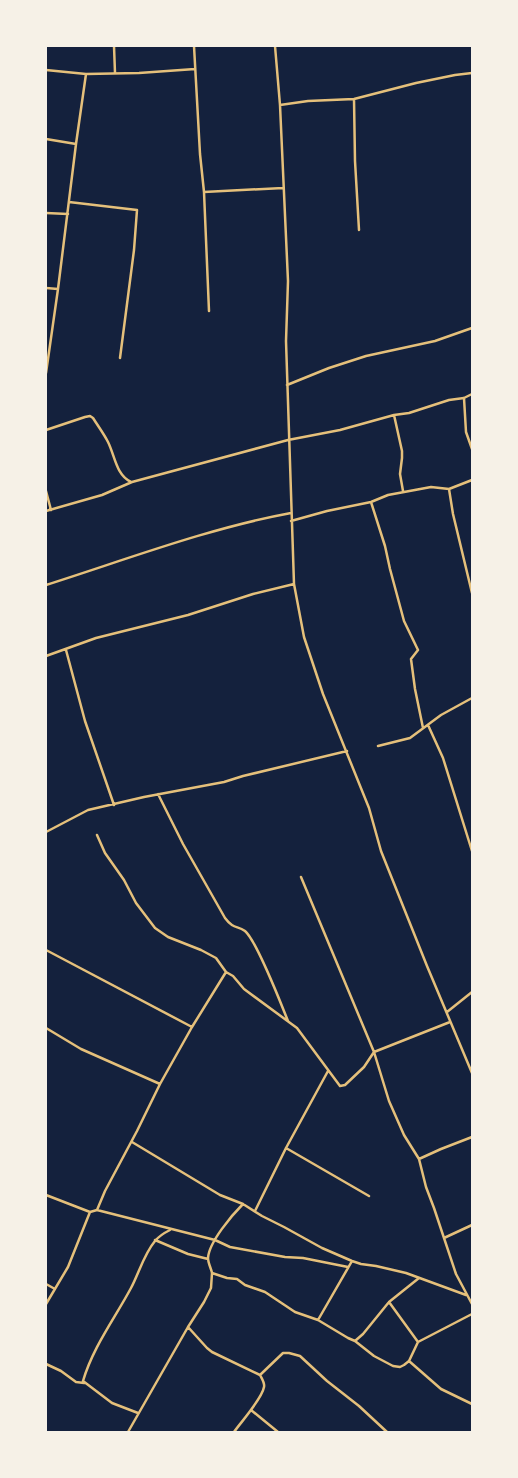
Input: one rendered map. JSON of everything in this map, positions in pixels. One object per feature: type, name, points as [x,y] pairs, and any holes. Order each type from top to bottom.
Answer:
[{"type":"street","points":[[114,46],[115,73]]},
{"type":"street","points":[[194,46],[200,154],[204,192],[209,311]]},
{"type":"street","points":[[275,46],[280,105],[288,281],[286,341],[288,440],[294,584],[304,637],[323,694],[369,808],[381,851],[472,1074]]},
{"type":"street","points":[[46,70],[86,74],[139,73],[195,69]]},
{"type":"street","points":[[280,105],[308,101],[354,99],[416,83],[472,73]]},
{"type":"street","points":[[46,373],[86,74]]},
{"type":"street","points":[[354,99],[355,161],[359,230]]},
{"type":"street","points":[[46,139],[76,144]]},
{"type":"street","points":[[204,192],[283,188]]},
{"type":"street","points":[[69,202],[137,210],[134,250],[120,358]]},
{"type":"street","points":[[46,213],[68,214]]},
{"type":"street","points":[[46,288],[58,289]]},
{"type":"street","points":[[287,385],[329,368],[366,356],[435,341],[472,328]]},
{"type":"street","points":[[46,511],[102,495],[132,482],[288,440],[322,434],[394,415],[409,413],[449,400],[464,398],[472,394]]},
{"type":"street","points":[[464,398],[466,432],[472,449]]},
{"type":"street","points":[[394,415],[402,451],[400,474],[403,491]]},
{"type":"street","points":[[46,430],[90,416],[93,418],[108,442],[116,466],[128,480],[132,482]]},
{"type":"street","points":[[291,521],[327,510],[371,502],[384,496],[403,491],[432,487],[449,488],[472,480]]},
{"type":"street","points":[[449,488],[453,514],[472,593]]},
{"type":"street","points":[[46,491],[51,510]]},
{"type":"street","points":[[371,502],[385,546],[404,621],[418,650],[411,659],[423,728]]},
{"type":"street","points":[[46,585],[262,518],[291,513]]},
{"type":"street","points":[[46,656],[96,638],[188,615],[253,594],[294,584]]},
{"type":"street","points":[[66,650],[85,721],[114,805]]},
{"type":"street","points":[[378,746],[410,738],[441,715],[472,698]]},
{"type":"street","points":[[428,725],[443,758],[472,851]]},
{"type":"street","points":[[46,826],[47,832],[88,810],[158,794],[224,782],[347,751]]},
{"type":"street","points":[[158,794],[183,844],[225,918],[230,925],[245,931],[254,944],[288,1021]]},
{"type":"street","points":[[97,835],[105,853],[124,880],[136,903],[155,928],[168,937],[201,950],[216,958],[226,972],[233,976],[244,988],[297,1028],[340,1086],[345,1085],[364,1067],[374,1052],[450,1022]]},
{"type":"street","points":[[301,878],[374,1052],[389,1101],[404,1135],[419,1159],[424,1182],[456,1274],[472,1304]]},
{"type":"street","points":[[46,950],[192,1027]]},
{"type":"street","points":[[97,1210],[105,1191],[132,1142],[160,1084],[192,1027],[226,972]]},
{"type":"street","points":[[447,1012],[472,992]]},
{"type":"street","points":[[46,1028],[81,1049],[160,1084]]},
{"type":"street","points":[[255,1211],[286,1148],[328,1071]]},
{"type":"street","points":[[419,1159],[441,1148],[472,1136]]},
{"type":"street","points":[[132,1142],[220,1195],[244,1204],[322,1248],[361,1264],[406,1273],[466,1295]]},
{"type":"street","points":[[286,1148],[369,1196]]},
{"type":"street","points":[[46,1195],[90,1212],[97,1210],[170,1230],[215,1240],[230,1247],[285,1257],[303,1258],[348,1267]]},
{"type":"street","points":[[128,1432],[211,1288],[212,1273],[208,1259],[215,1240],[228,1220],[244,1204]]},
{"type":"street","points":[[46,1304],[68,1267],[90,1212]]},
{"type":"street","points":[[444,1238],[472,1225]]},
{"type":"street","points":[[46,1368],[47,1364],[61,1371],[76,1382],[84,1383],[83,1381],[87,1365],[132,1286],[155,1240],[170,1230]]},
{"type":"street","points":[[155,1240],[188,1254],[208,1259]]},
{"type":"street","points":[[318,1320],[352,1261]]},
{"type":"street","points":[[212,1273],[237,1279],[245,1285],[265,1292],[295,1312],[318,1320],[348,1338],[355,1340],[374,1356],[393,1366],[400,1367],[404,1365],[409,1360],[418,1342],[472,1314]]},
{"type":"street","points":[[355,1340],[363,1334],[389,1302],[420,1278]]},
{"type":"street","points":[[46,1284],[55,1290]]},
{"type":"street","points":[[389,1302],[418,1342]]},
{"type":"street","points":[[188,1327],[206,1348],[260,1375],[263,1381],[264,1389],[251,1410],[234,1432]]},
{"type":"street","points":[[260,1375],[283,1353],[300,1356],[327,1382],[359,1406],[387,1432]]},
{"type":"street","points":[[409,1360],[441,1388],[472,1404]]},
{"type":"street","points":[[83,1381],[112,1403],[138,1413]]},
{"type":"street","points":[[251,1410],[278,1432]]}]
